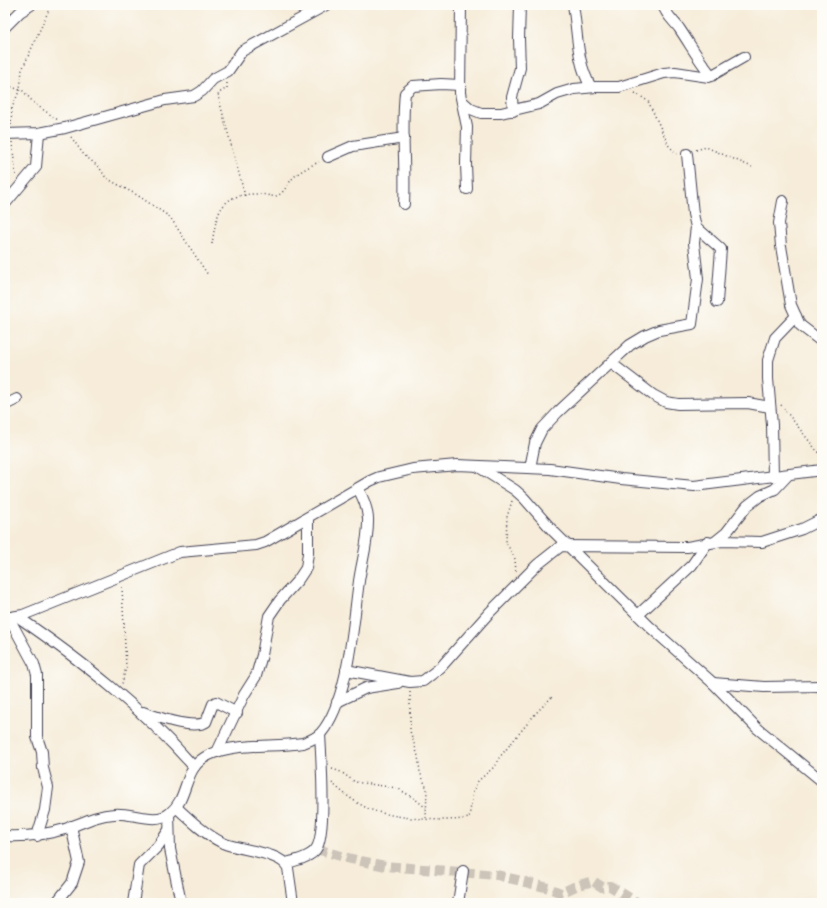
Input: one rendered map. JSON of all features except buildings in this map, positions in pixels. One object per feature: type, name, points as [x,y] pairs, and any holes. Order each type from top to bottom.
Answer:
[{"type":"street","points":[[5,26],[20,12],[31,5]]},
{"type":"street","points":[[9,134],[39,133],[65,128],[165,100],[194,96],[202,91],[213,79],[229,70],[240,52],[312,9],[326,5]]},
{"type":"street","points":[[461,5],[460,85],[467,127],[466,164],[468,189]]},
{"type":"street","points":[[513,110],[512,97],[520,71],[520,5]]},
{"type":"street","points":[[573,5],[580,57],[586,78],[591,87]]},
{"type":"street","points":[[663,5],[667,14],[678,26],[701,64],[712,76]]},
{"type":"street","points":[[462,101],[471,109],[481,113],[513,110],[539,104],[564,92],[591,87],[623,86],[671,72],[698,77],[712,76],[744,57]]},
{"type":"street","points":[[404,204],[404,104],[406,93],[409,88],[413,86],[460,85]]},
{"type":"street","points":[[5,204],[36,167],[39,133]]},
{"type":"street","points":[[328,157],[353,146],[404,138]]},
{"type":"street","points":[[530,468],[535,443],[542,429],[558,412],[630,345],[645,336],[666,328],[692,324],[698,279],[694,243],[696,227],[693,214],[687,154]]},
{"type":"street","points":[[783,201],[779,223],[789,296],[796,316],[803,329],[822,342]]},
{"type":"street","points":[[696,227],[721,249],[717,302]]},
{"type":"street","points":[[773,477],[775,405],[768,379],[768,360],[772,346],[779,332],[796,316]]},
{"type":"street","points":[[611,363],[653,395],[666,402],[678,404],[748,403],[775,405]]},
{"type":"street","points":[[5,405],[17,399]]},
{"type":"street","points":[[477,466],[515,490],[567,545],[638,615],[713,683],[757,728],[822,780]]},
{"type":"street","points":[[10,618],[180,552],[256,545],[265,542],[379,477],[413,469],[477,466],[530,468],[694,486],[822,470]]},
{"type":"street","points":[[638,615],[687,570],[712,542],[726,533],[747,506],[760,496],[777,488],[788,475]]},
{"type":"street","points":[[180,903],[170,849],[169,830],[173,811],[194,767],[205,757],[217,752],[242,747],[303,743],[309,741],[320,734],[337,702],[346,670],[368,526],[367,508],[358,489]]},
{"type":"street","points":[[217,752],[237,713],[244,695],[256,676],[262,655],[268,616],[306,568],[308,553],[308,518]]},
{"type":"street","points":[[337,702],[366,688],[423,681],[441,667],[517,584],[549,554],[561,546],[637,548],[686,547],[712,542],[762,542],[802,529],[822,519]]},
{"type":"street","points":[[10,618],[61,646],[139,710],[194,767]]},
{"type":"street","points":[[10,618],[34,664],[37,675],[37,737],[42,752],[48,792],[36,836]]},
{"type":"street","points":[[346,670],[410,682]]},
{"type":"street","points":[[713,683],[770,687],[822,686]]},
{"type":"street","points":[[139,710],[170,720],[200,724],[206,722],[213,704],[216,702],[237,713]]},
{"type":"street","points":[[173,811],[223,843],[264,854],[286,863],[314,852],[320,842],[320,734]]},
{"type":"street","points":[[5,836],[36,836],[71,826],[92,817],[112,814],[127,813],[157,819],[173,811]]},
{"type":"street","points":[[56,903],[72,883],[79,862],[71,826]]},
{"type":"street","points":[[133,903],[139,865],[158,846],[169,830]]},
{"type":"street","points":[[286,863],[293,903]]},
{"type":"street","points":[[458,903],[463,871]]},
{"type":"path","points":[[17,188],[9,134],[12,108],[20,89],[22,70],[51,5]]},
{"type":"path","points":[[223,74],[228,86],[219,93],[218,96],[245,196]]},
{"type":"path","points":[[5,82],[11,87],[20,89],[35,104],[52,114],[65,128],[78,148],[99,167],[103,176],[170,216],[208,275]]},
{"type":"path","points":[[623,86],[648,102],[672,151],[676,154],[687,154],[706,147],[752,167]]},
{"type":"path","points":[[212,244],[221,206],[228,201],[245,196],[260,194],[276,196],[282,192],[293,177],[328,157]]},
{"type":"path","points":[[775,405],[822,454]]},
{"type":"path","points":[[515,490],[507,517],[506,536],[507,546],[515,559],[517,584]]},
{"type":"path","points":[[120,694],[126,667],[122,575]]},
{"type":"path","points":[[410,682],[410,731],[418,756],[420,772],[427,789],[426,818]]},
{"type":"path","points":[[321,770],[343,793],[365,808],[384,813],[426,818],[469,818],[473,792],[478,781],[494,767],[499,758],[536,713],[553,696]]},
{"type":"path","points":[[321,770],[341,772],[355,782],[397,788],[414,798],[426,808]]},
{"type":"tunnel","points":[[317,849],[347,858],[385,866],[497,875],[549,888],[561,893],[576,886],[593,881],[602,887],[610,886],[638,903]]}]
